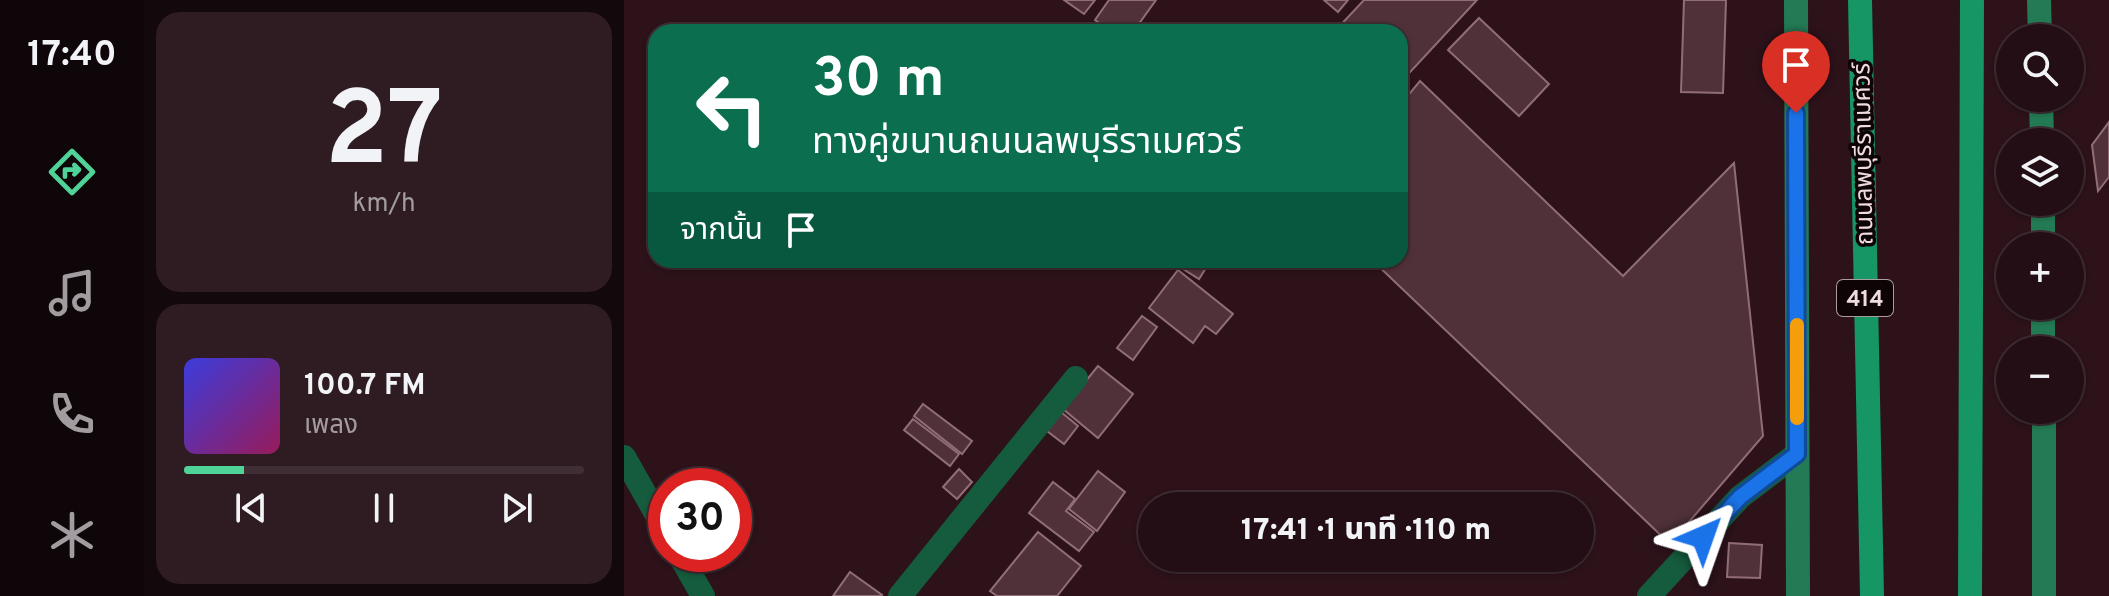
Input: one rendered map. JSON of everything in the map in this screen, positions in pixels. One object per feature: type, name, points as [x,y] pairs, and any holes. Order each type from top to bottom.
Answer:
[{"type":"main road","points":[[1796,0],[1798,596]]},
{"type":"main road","points":[[1849,0],[1861,108]]},
{"type":"main road","name":"ถนนลพบุรีราเมศวร์","points":[[1860,0],[1872,596]]},
{"type":"main road","points":[[1970,596],[1972,0]]},
{"type":"main road","points":[[2039,0],[2040,24]]},
{"type":"main road","points":[[2044,424],[2044,596]]},
{"type":"street","points":[[900,596],[1076,378]]},
{"type":"street","points":[[1649,596],[1740,497],[1797,454]]},
{"type":"street","points":[[624,457],[648,499]]},
{"type":"street","points":[[689,572],[703,596]]},
{"type":"building","points":[[1064,0],[1095,0],[1084,14]]},
{"type":"building","points":[[1109,0],[1156,0],[1139,24],[1101,24],[1095,20]]},
{"type":"building","points":[[1324,0],[1348,0],[1338,12]]},
{"type":"building","points":[[1364,0],[1477,0],[1408,74],[1408,24],[1342,24]]},
{"type":"building","points":[[1684,0],[1726,0],[1723,93],[1681,92]]},
{"type":"building","points":[[1479,18],[1549,84],[1519,116],[1448,50]]},
{"type":"building","points":[[1420,81],[1623,276],[1734,163],[1763,436],[1670,544],[1380,268],[1408,268],[1408,95]]},
{"type":"building","points":[[2109,122],[2109,177],[2098,191],[2092,145]]},
{"type":"building","points":[[1182,268],[1206,268],[1199,279]]},
{"type":"building","points":[[1178,270],[1233,314],[1216,334],[1205,326],[1193,343],[1149,308]]},
{"type":"building","points":[[1142,316],[1157,327],[1133,360],[1117,348]]},
{"type":"building","points":[[1098,366],[1133,394],[1098,438],[1063,409]]},
{"type":"building","points":[[923,404],[972,441],[962,454],[914,416]]},
{"type":"building","points":[[1061,412],[1078,426],[1064,444],[1047,431]]},
{"type":"building","points":[[913,419],[959,454],[950,466],[904,430]]},
{"type":"building","points":[[959,469],[972,482],[957,499],[943,487]]},
{"type":"building","points":[[1098,471],[1125,492],[1097,531],[1069,509]]},
{"type":"building","points":[[1053,482],[1075,499],[1066,511],[1094,532],[1079,551],[1029,513]]},
{"type":"building","points":[[1038,532],[1081,566],[1057,596],[997,596],[990,591]]},
{"type":"building","points":[[1729,543],[1762,545],[1760,578],[1727,577]]},
{"type":"building","points":[[850,572],[882,595],[833,596]]},
{"type":"slow traffic","points":[[1797,325],[1797,418]]},
{"type":"route","points":[[1703,537],[1740,497],[1797,454],[1796,113]]}]
